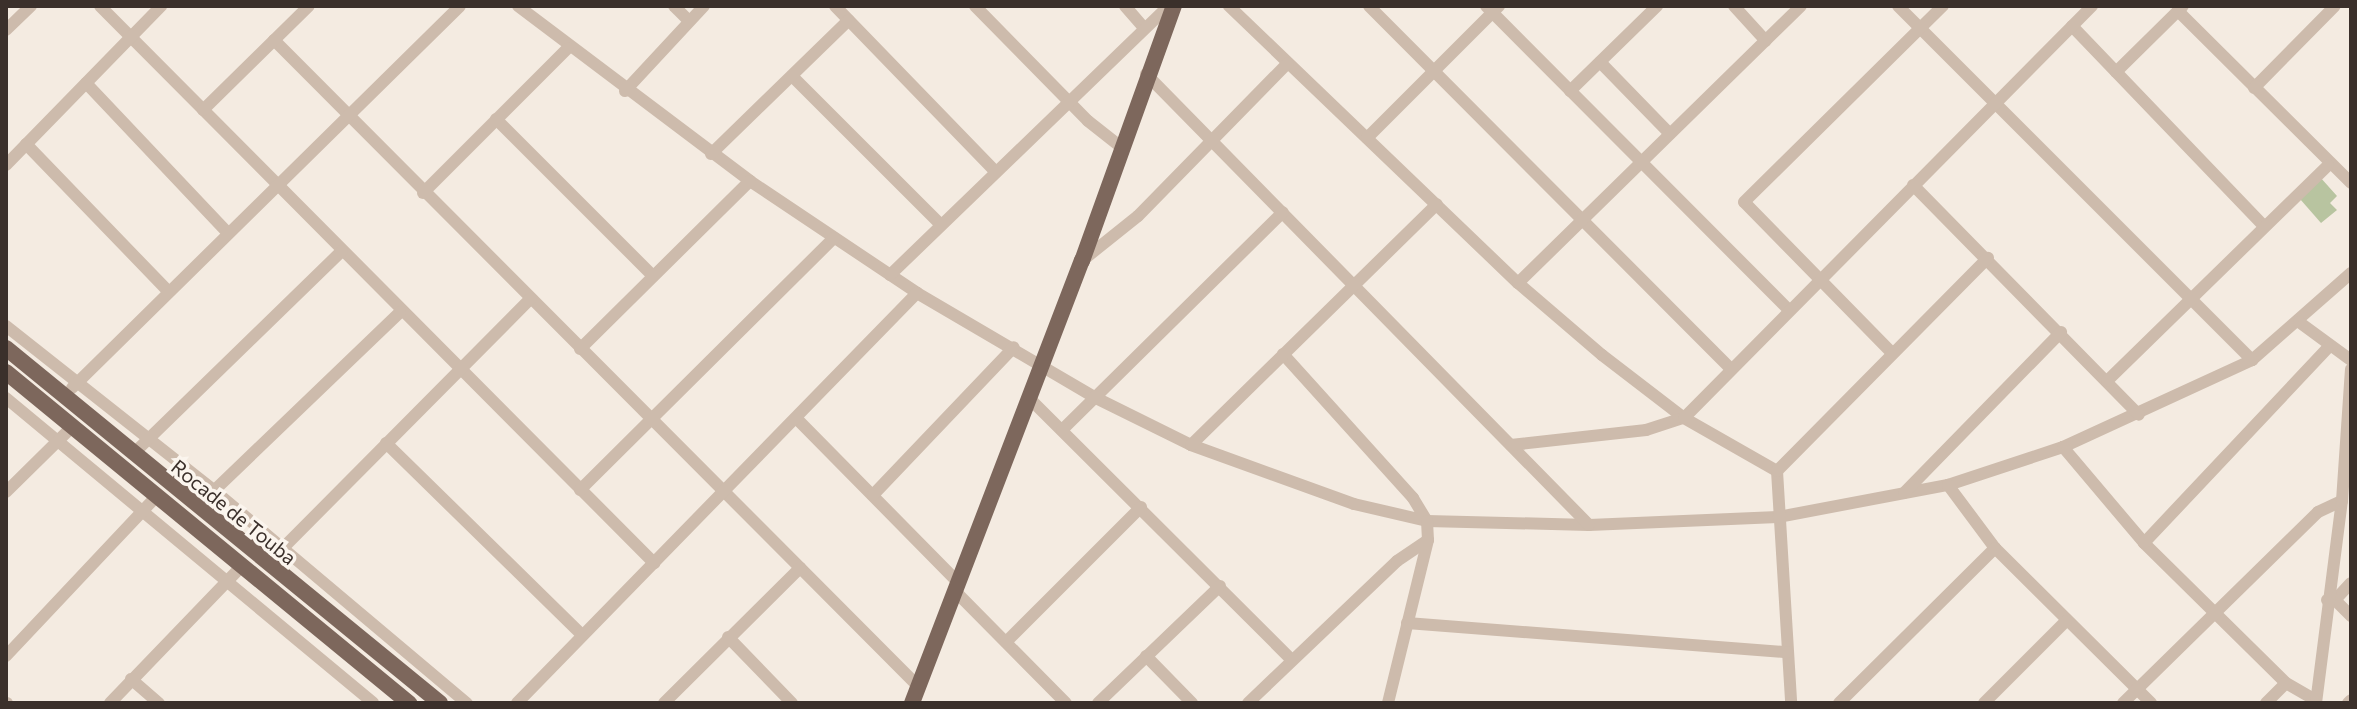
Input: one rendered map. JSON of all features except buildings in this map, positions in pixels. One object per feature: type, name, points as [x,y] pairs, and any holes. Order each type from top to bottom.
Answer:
[{"type":"main road","points":[[915,698],[955,586],[1082,261],[1171,6]]},
{"type":"main road","name":"Rocade de Touba","points":[[6,348],[266,564],[440,703]]},
{"type":"main road","name":"Rocade de Touba","points":[[6,372],[240,568],[409,703]]},
{"type":"street","points":[[6,30],[31,6]]},
{"type":"street","points":[[100,6],[400,312],[654,563]]},
{"type":"street","points":[[6,165],[161,6]]},
{"type":"street","points":[[203,110],[309,6]]},
{"type":"street","points":[[63,395],[77,385],[168,291],[460,6]]},
{"type":"street","points":[[518,6],[625,91],[750,181],[917,293],[1014,347],[1094,397],[1191,445],[1354,504],[1427,521],[1589,525],[1778,517],[1948,485],[2063,447],[2139,415],[2252,360],[2299,322],[2351,273]]},
{"type":"street","points":[[674,6],[689,21]]},
{"type":"street","points":[[625,91],[704,6]]},
{"type":"street","points":[[835,6],[994,170]]},
{"type":"street","points":[[975,6],[1068,102],[1121,147]]},
{"type":"street","points":[[1125,6],[1143,27]]},
{"type":"street","points":[[890,275],[939,223],[1143,27],[1171,6]]},
{"type":"street","points":[[1229,6],[1518,283],[1684,418],[1777,471]]},
{"type":"street","points":[[1369,6],[1579,222],[1731,369]]},
{"type":"street","points":[[1570,91],[1657,6]]},
{"type":"street","points":[[1734,6],[1766,41]]},
{"type":"street","points":[[1518,283],[1801,6]]},
{"type":"street","points":[[1898,6],[2252,360]]},
{"type":"street","points":[[1892,353],[1744,202],[1943,6]]},
{"type":"street","points":[[1511,445],[1646,430],[1684,418],[2092,6]]},
{"type":"street","points":[[2254,88],[2335,6]]},
{"type":"street","points":[[1367,138],[1492,8],[1639,163],[1789,310]]},
{"type":"street","points":[[2116,72],[2181,8],[2328,165],[2351,183]]},
{"type":"street","points":[[711,154],[849,20]]},
{"type":"street","points":[[2072,26],[2264,226]]},
{"type":"street","points":[[274,40],[423,193],[727,492],[800,568],[915,698]]},
{"type":"street","points":[[423,193],[568,48]]},
{"type":"street","points":[[1600,62],[1670,134]]},
{"type":"street","points":[[1082,261],[1138,216],[1288,63]]},
{"type":"street","points":[[1146,74],[1589,525]]},
{"type":"street","points":[[792,76],[939,223]]},
{"type":"street","points":[[86,83],[228,233]]},
{"type":"street","points":[[496,119],[653,276]]},
{"type":"street","points":[[26,144],[168,291]]},
{"type":"street","points":[[2107,381],[2328,165]]},
{"type":"street","points":[[580,349],[750,181]]},
{"type":"street","points":[[1913,185],[2061,332],[2139,415]]},
{"type":"street","points":[[1191,445],[1437,204]]},
{"type":"street","points":[[1062,430],[1283,212]]},
{"type":"street","points":[[580,490],[653,421],[834,238]]},
{"type":"street","points":[[133,454],[342,251]]},
{"type":"street","points":[[1791,703],[1777,471],[1988,258]]},
{"type":"street","points":[[517,703],[581,634],[798,420],[917,293]]},
{"type":"street","points":[[266,564],[386,443],[462,372],[530,299]]},
{"type":"street","points":[[198,506],[400,312]]},
{"type":"street","points":[[2299,322],[2328,348],[2351,360]]},
{"type":"street","points":[[6,326],[216,492],[467,703]]},
{"type":"street","points":[[1903,493],[2061,332]]},
{"type":"street","points":[[873,495],[1014,347]]},
{"type":"street","points":[[2144,543],[2328,348]]},
{"type":"street","points":[[1283,354],[1401,484],[1427,521],[1428,540],[1388,703]]},
{"type":"street","points":[[2063,447],[2144,543],[2286,683],[2316,701],[2342,501],[2351,369]]},
{"type":"street","points":[[6,398],[373,703]]},
{"type":"street","points":[[1029,398],[1292,660]]},
{"type":"street","points":[[798,420],[873,495],[1006,642],[1066,703]]},
{"type":"street","points":[[6,492],[71,428]]},
{"type":"street","points":[[386,443],[581,634]]},
{"type":"street","points":[[1948,485],[1995,548],[2151,703]]},
{"type":"street","points":[[6,656],[155,498]]},
{"type":"street","points":[[2123,703],[2318,512],[2342,501]]},
{"type":"street","points":[[1006,642],[1141,507]]},
{"type":"street","points":[[1248,703],[1397,561],[1428,540]]},
{"type":"street","points":[[1839,703],[1995,548]]},
{"type":"street","points":[[110,703],[228,584],[240,568]]},
{"type":"street","points":[[668,702],[728,637],[800,568]]},
{"type":"street","points":[[2331,600],[2351,583]]},
{"type":"street","points":[[1098,703],[1220,586]]},
{"type":"street","points":[[2331,600],[2351,616]]},
{"type":"street","points":[[1984,703],[2066,621]]},
{"type":"street","points":[[1407,623],[1787,652]]},
{"type":"street","points":[[728,637],[792,703]]},
{"type":"street","points":[[1146,656],[1192,703]]},
{"type":"street","points":[[131,679],[159,703]]},
{"type":"street","points":[[2266,703],[2286,683]]},
{"type":"green space","points":[[2320,177],[2337,196],[2330,203],[2337,210],[2321,223],[2300,199]]}]
